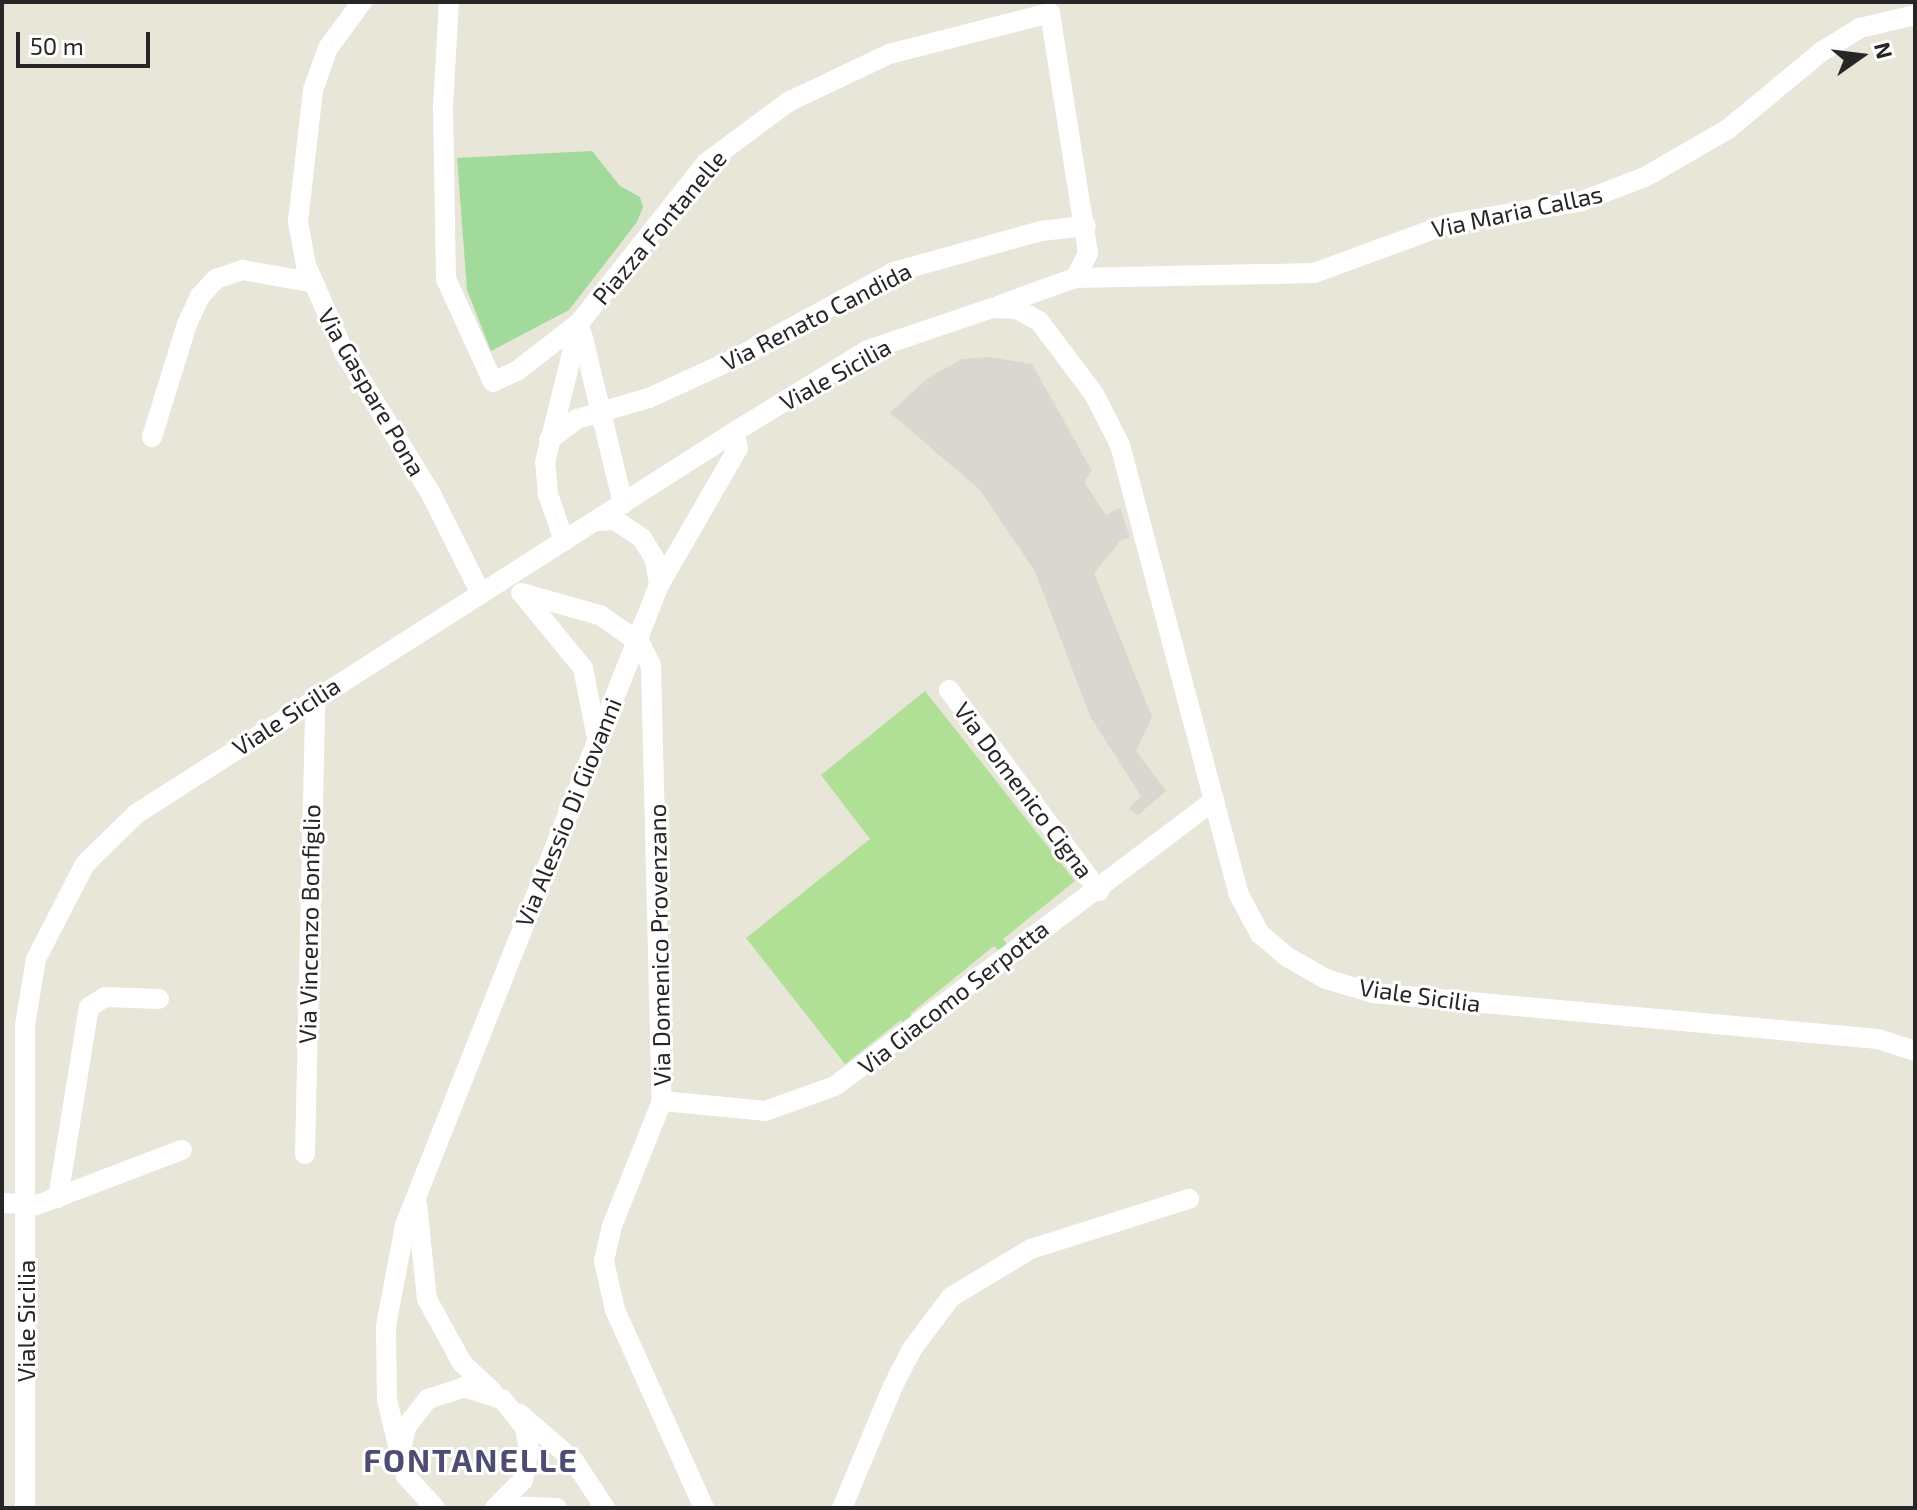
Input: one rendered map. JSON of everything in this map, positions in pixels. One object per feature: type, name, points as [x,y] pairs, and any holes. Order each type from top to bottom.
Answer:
[{"type":"street","name":"Via Gaspare Pona","points":[[362,2],[328,48],[313,90],[298,222],[311,282],[344,352],[431,494],[481,594]]},
{"type":"street","points":[[449,2],[443,107],[446,279],[493,382],[517,371],[580,322]]},
{"type":"street","name":"Piazza Fontanelle","points":[[580,322],[706,163],[788,102],[889,54],[1050,13],[1086,226]]},
{"type":"street","name":"Via Maria Callas","points":[[992,308],[1075,278],[1314,273],[1448,224],[1582,201],[1645,177],[1728,129],[1821,52],[1860,28],[1915,15]]},
{"type":"street","points":[[1075,278],[1088,253],[1086,226]]},
{"type":"street","name":"Via Renato Candida","points":[[549,440],[577,419],[649,398],[710,370],[894,272],[1041,231],[1086,226]]},
{"type":"street","points":[[152,437],[187,324],[200,296],[216,279],[242,270],[311,282]]},
{"type":"street","name":"Viale Sicilia","points":[[25,1508],[25,1025],[36,959],[59,906],[85,864],[136,814],[315,696],[734,432],[868,350],[992,308],[1017,309],[1039,321],[1094,394],[1120,445],[1238,893],[1260,934],[1289,958],[1326,979],[1373,993],[1878,1039],[1915,1051]]},
{"type":"street","points":[[580,322],[598,413],[623,504]]},
{"type":"street","points":[[564,541],[548,494],[549,440],[580,322]]},
{"type":"street","name":"Via Alessio Di Giovanni","points":[[413,1508],[411,1486],[387,1400],[386,1326],[405,1225],[417,1204],[635,638],[659,585],[738,448],[734,432]]},
{"type":"street","points":[[594,521],[615,520],[642,538],[655,560],[659,585]]},
{"type":"street","points":[[503,580],[524,596],[583,668],[598,738]]},
{"type":"street","points":[[524,596],[600,615],[635,638]]},
{"type":"street","name":"Via Domenico Provenzano","points":[[635,638],[651,666],[662,1101],[612,1226],[604,1261],[615,1310],[704,1508]]},
{"type":"street","name":"Via Domenico Cigna","points":[[949,690],[1099,891]]},
{"type":"street","name":"Via Vincenzo Bonfiglio","points":[[305,1154],[315,696]]},
{"type":"street","name":"Via Giacomo Serpotta","points":[[662,1101],[707,1109],[765,1111],[814,1097],[867,1065],[1068,909],[1099,891],[1214,800]]},
{"type":"street","points":[[58,1198],[89,1007],[105,997],[159,999]]},
{"type":"street","points":[[2,1203],[26,1207],[58,1198],[182,1150]]},
{"type":"street","points":[[842,1508],[912,1349],[951,1297],[1031,1249],[1189,1199]]},
{"type":"street","name":"Via Alessio Di Giovanni","points":[[417,1204],[427,1299],[462,1363],[508,1404],[525,1427],[528,1465],[523,1480],[498,1507]]},
{"type":"street","name":"Via Alessio Di Giovanni","points":[[403,1466],[406,1427],[428,1399],[464,1387],[508,1404]]},
{"type":"street","points":[[508,1404],[574,1461],[605,1508]]},
{"type":"street","name":"Via Alessio Di Giovanni","points":[[411,1486],[435,1508]]},
{"type":"street","points":[[498,1507],[557,1508]]},
{"type":"green space","points":[[592,151],[620,186],[640,197],[643,207],[637,222],[569,310],[491,351],[467,290],[457,158]]},
{"type":"green space","points":[[925,691],[1075,881],[1003,939],[1009,946],[1000,952],[994,946],[910,1014],[915,1020],[907,1027],[901,1020],[845,1064],[746,938],[870,839],[821,775]]},
{"type":"shaded area","points":[[989,357],[1032,364],[1092,471],[1084,482],[1106,515],[1120,508],[1130,538],[1122,539],[1094,573],[1152,717],[1136,751],[1166,791],[1138,815],[1129,809],[1141,796],[1090,716],[1035,571],[980,490],[890,413],[928,378],[962,359]]},
{"type":"district","name":"FONTANELLE","points":[[471,1459]]}]
